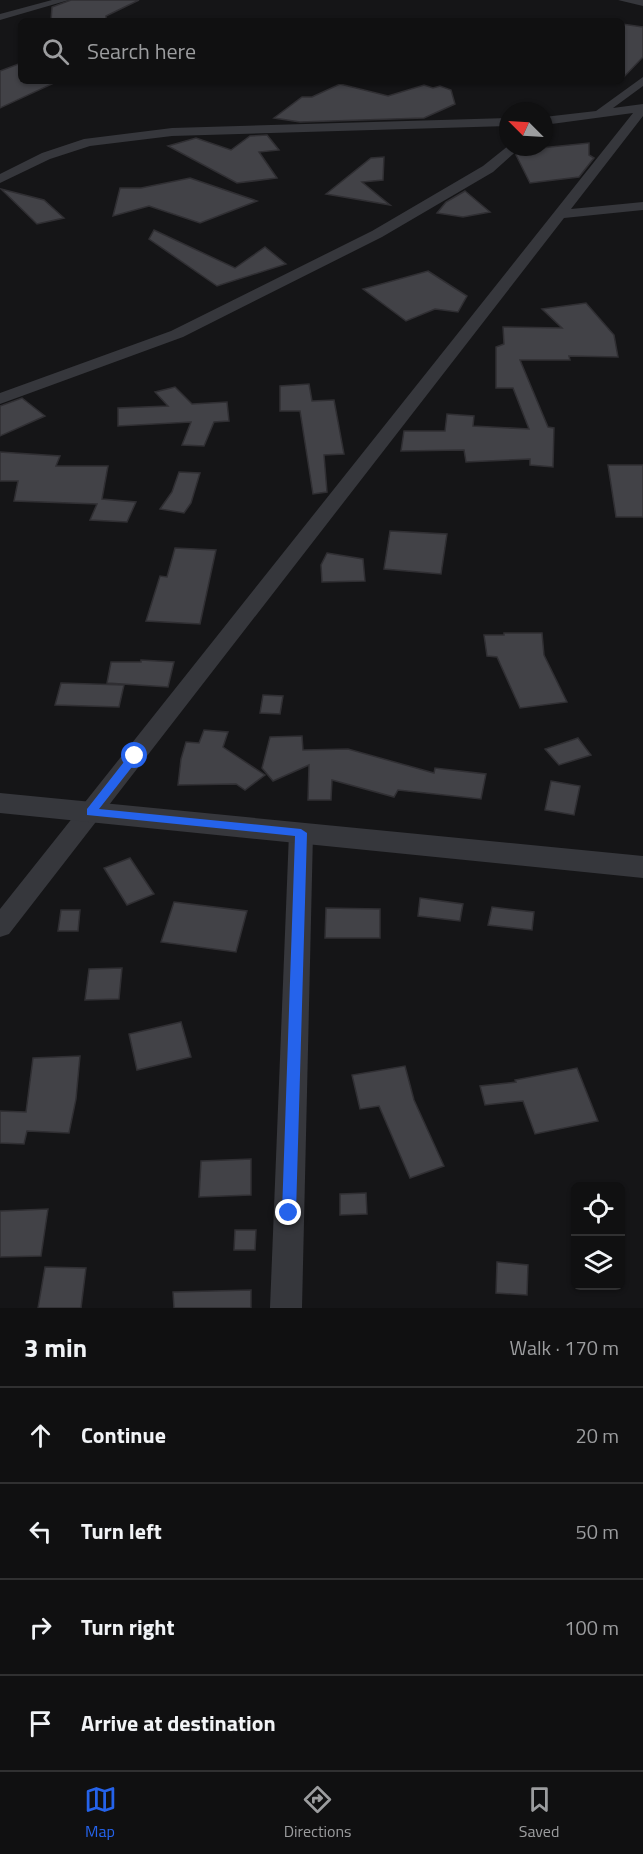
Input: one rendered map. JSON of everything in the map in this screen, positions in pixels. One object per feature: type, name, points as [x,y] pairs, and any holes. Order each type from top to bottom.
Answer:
[{"type":"street","points":[[0,17],[63,0]]},
{"type":"street","points":[[623,0],[643,3]]},
{"type":"street","points":[[598,114],[643,80]]},
{"type":"street","points":[[553,121],[643,108]]},
{"type":"street","points":[[0,927],[643,108]]},
{"type":"street","points":[[0,179],[46,156],[88,142],[172,132],[499,122]]},
{"type":"street","points":[[0,399],[177,334],[377,234],[488,169],[504,156]]},
{"type":"street","points":[[560,214],[643,206]]},
{"type":"street","points":[[0,803],[643,867]]},
{"type":"street","points":[[286,1308],[301,833]]},
{"type":"building","points":[[71,0],[139,0],[106,18],[51,18],[52,7]]},
{"type":"building","points":[[625,24],[643,27],[643,57],[625,76]]},
{"type":"building","points":[[18,64],[18,84],[52,84],[0,108],[0,71]]},
{"type":"building","points":[[340,84],[388,96],[424,85],[433,88],[440,86],[451,90],[455,104],[424,118],[300,122],[274,118],[302,97],[312,97]]},
{"type":"building","points":[[267,135],[279,150],[259,152],[277,178],[237,183],[168,146],[196,138],[231,150],[250,136]]},
{"type":"building","points":[[589,143],[589,155],[594,158],[579,177],[530,183],[516,156],[553,156],[553,147]]},
{"type":"building","points":[[384,157],[383,180],[362,182],[390,205],[326,194],[371,158]]},
{"type":"building","points":[[190,178],[257,201],[200,223],[149,206],[113,216],[120,188],[141,188]]},
{"type":"building","points":[[1,189],[44,200],[64,218],[37,224]]},
{"type":"building","points":[[465,191],[490,212],[463,217],[437,213],[446,202]]},
{"type":"building","points":[[154,230],[235,268],[265,247],[286,264],[217,286],[149,239]]},
{"type":"building","points":[[428,271],[467,296],[458,312],[435,309],[406,321],[363,289]]},
{"type":"building","points":[[586,303],[614,335],[618,357],[569,356],[570,360],[520,360],[548,427],[554,428],[553,467],[530,465],[530,459],[466,462],[464,450],[401,451],[404,431],[445,431],[447,414],[474,416],[473,426],[529,429],[513,388],[496,388],[496,347],[504,344],[503,327],[562,328],[542,309]]},
{"type":"building","points":[[309,384],[312,401],[334,400],[344,454],[324,455],[327,492],[313,494],[300,411],[280,411],[280,386]]},
{"type":"building","points":[[175,387],[192,404],[227,402],[229,421],[214,422],[204,446],[182,445],[191,422],[118,426],[118,408],[168,406],[155,392]]},
{"type":"building","points":[[22,398],[45,416],[0,436],[0,406]]},
{"type":"building","points":[[0,452],[60,456],[56,466],[108,466],[102,499],[136,502],[127,522],[90,520],[97,504],[14,501],[18,481],[0,481]]},
{"type":"building","points":[[608,465],[643,465],[643,517],[616,517]]},
{"type":"building","points":[[179,472],[200,473],[191,503],[184,513],[160,509],[172,492]]},
{"type":"building","points":[[390,531],[447,534],[441,574],[384,569]]},
{"type":"building","points":[[175,548],[216,550],[200,624],[146,621],[160,576],[167,577]]},
{"type":"building","points":[[327,553],[363,559],[365,581],[322,582],[321,565]]},
{"type":"building","points":[[504,633],[542,633],[544,655],[567,702],[520,708],[497,657],[487,656],[484,635],[504,635]]},
{"type":"building","points":[[141,660],[174,662],[168,687],[107,683],[111,662],[141,662]]},
{"type":"building","points":[[61,683],[124,685],[119,707],[55,705]]},
{"type":"building","points":[[263,695],[283,696],[280,714],[260,713]]},
{"type":"building","points":[[204,730],[228,732],[223,747],[265,775],[245,790],[236,784],[178,785],[181,759],[186,742],[199,743]]},
{"type":"building","points":[[302,736],[303,750],[348,749],[434,773],[435,768],[486,774],[481,799],[398,790],[394,797],[332,780],[331,800],[308,800],[309,765],[273,781],[262,768],[270,737]]},
{"type":"building","points":[[578,738],[591,755],[559,765],[545,749]]},
{"type":"building","points":[[551,781],[580,786],[574,815],[545,810]]},
{"type":"building","points":[[130,858],[154,894],[127,905],[104,868]]},
{"type":"building","points":[[420,898],[463,904],[460,921],[418,916]]},
{"type":"building","points":[[174,902],[247,911],[236,952],[161,942]]},
{"type":"building","points":[[492,907],[534,912],[532,930],[488,925]]},
{"type":"building","points":[[326,908],[380,909],[380,938],[325,938]]},
{"type":"building","points":[[61,910],[80,910],[78,931],[58,931]]},
{"type":"building","points":[[122,968],[119,999],[85,1000],[89,969]]},
{"type":"building","points":[[181,1022],[191,1057],[137,1070],[129,1034]]},
{"type":"building","points":[[80,1056],[76,1099],[69,1133],[27,1131],[24,1144],[0,1143],[0,1111],[26,1112],[33,1058]]},
{"type":"building","points":[[405,1066],[414,1100],[444,1166],[410,1178],[379,1106],[360,1109],[352,1075]]},
{"type":"building","points":[[577,1068],[598,1121],[535,1134],[523,1101],[485,1105],[480,1086],[516,1082],[515,1080]]},
{"type":"building","points":[[251,1159],[251,1195],[199,1197],[201,1161]]},
{"type":"building","points":[[366,1193],[367,1214],[340,1215],[340,1194]]},
{"type":"building","points":[[48,1209],[41,1256],[0,1257],[0,1211]]},
{"type":"building","points":[[235,1230],[256,1230],[255,1250],[234,1250]]},
{"type":"building","points":[[497,1262],[528,1265],[527,1295],[496,1293]]},
{"type":"building","points":[[45,1267],[86,1268],[81,1308],[38,1308]]},
{"type":"building","points":[[251,1290],[251,1308],[174,1308],[173,1292]]},
{"type":"route","points":[[135,756],[91,812],[301,833],[289,1213]]}]
